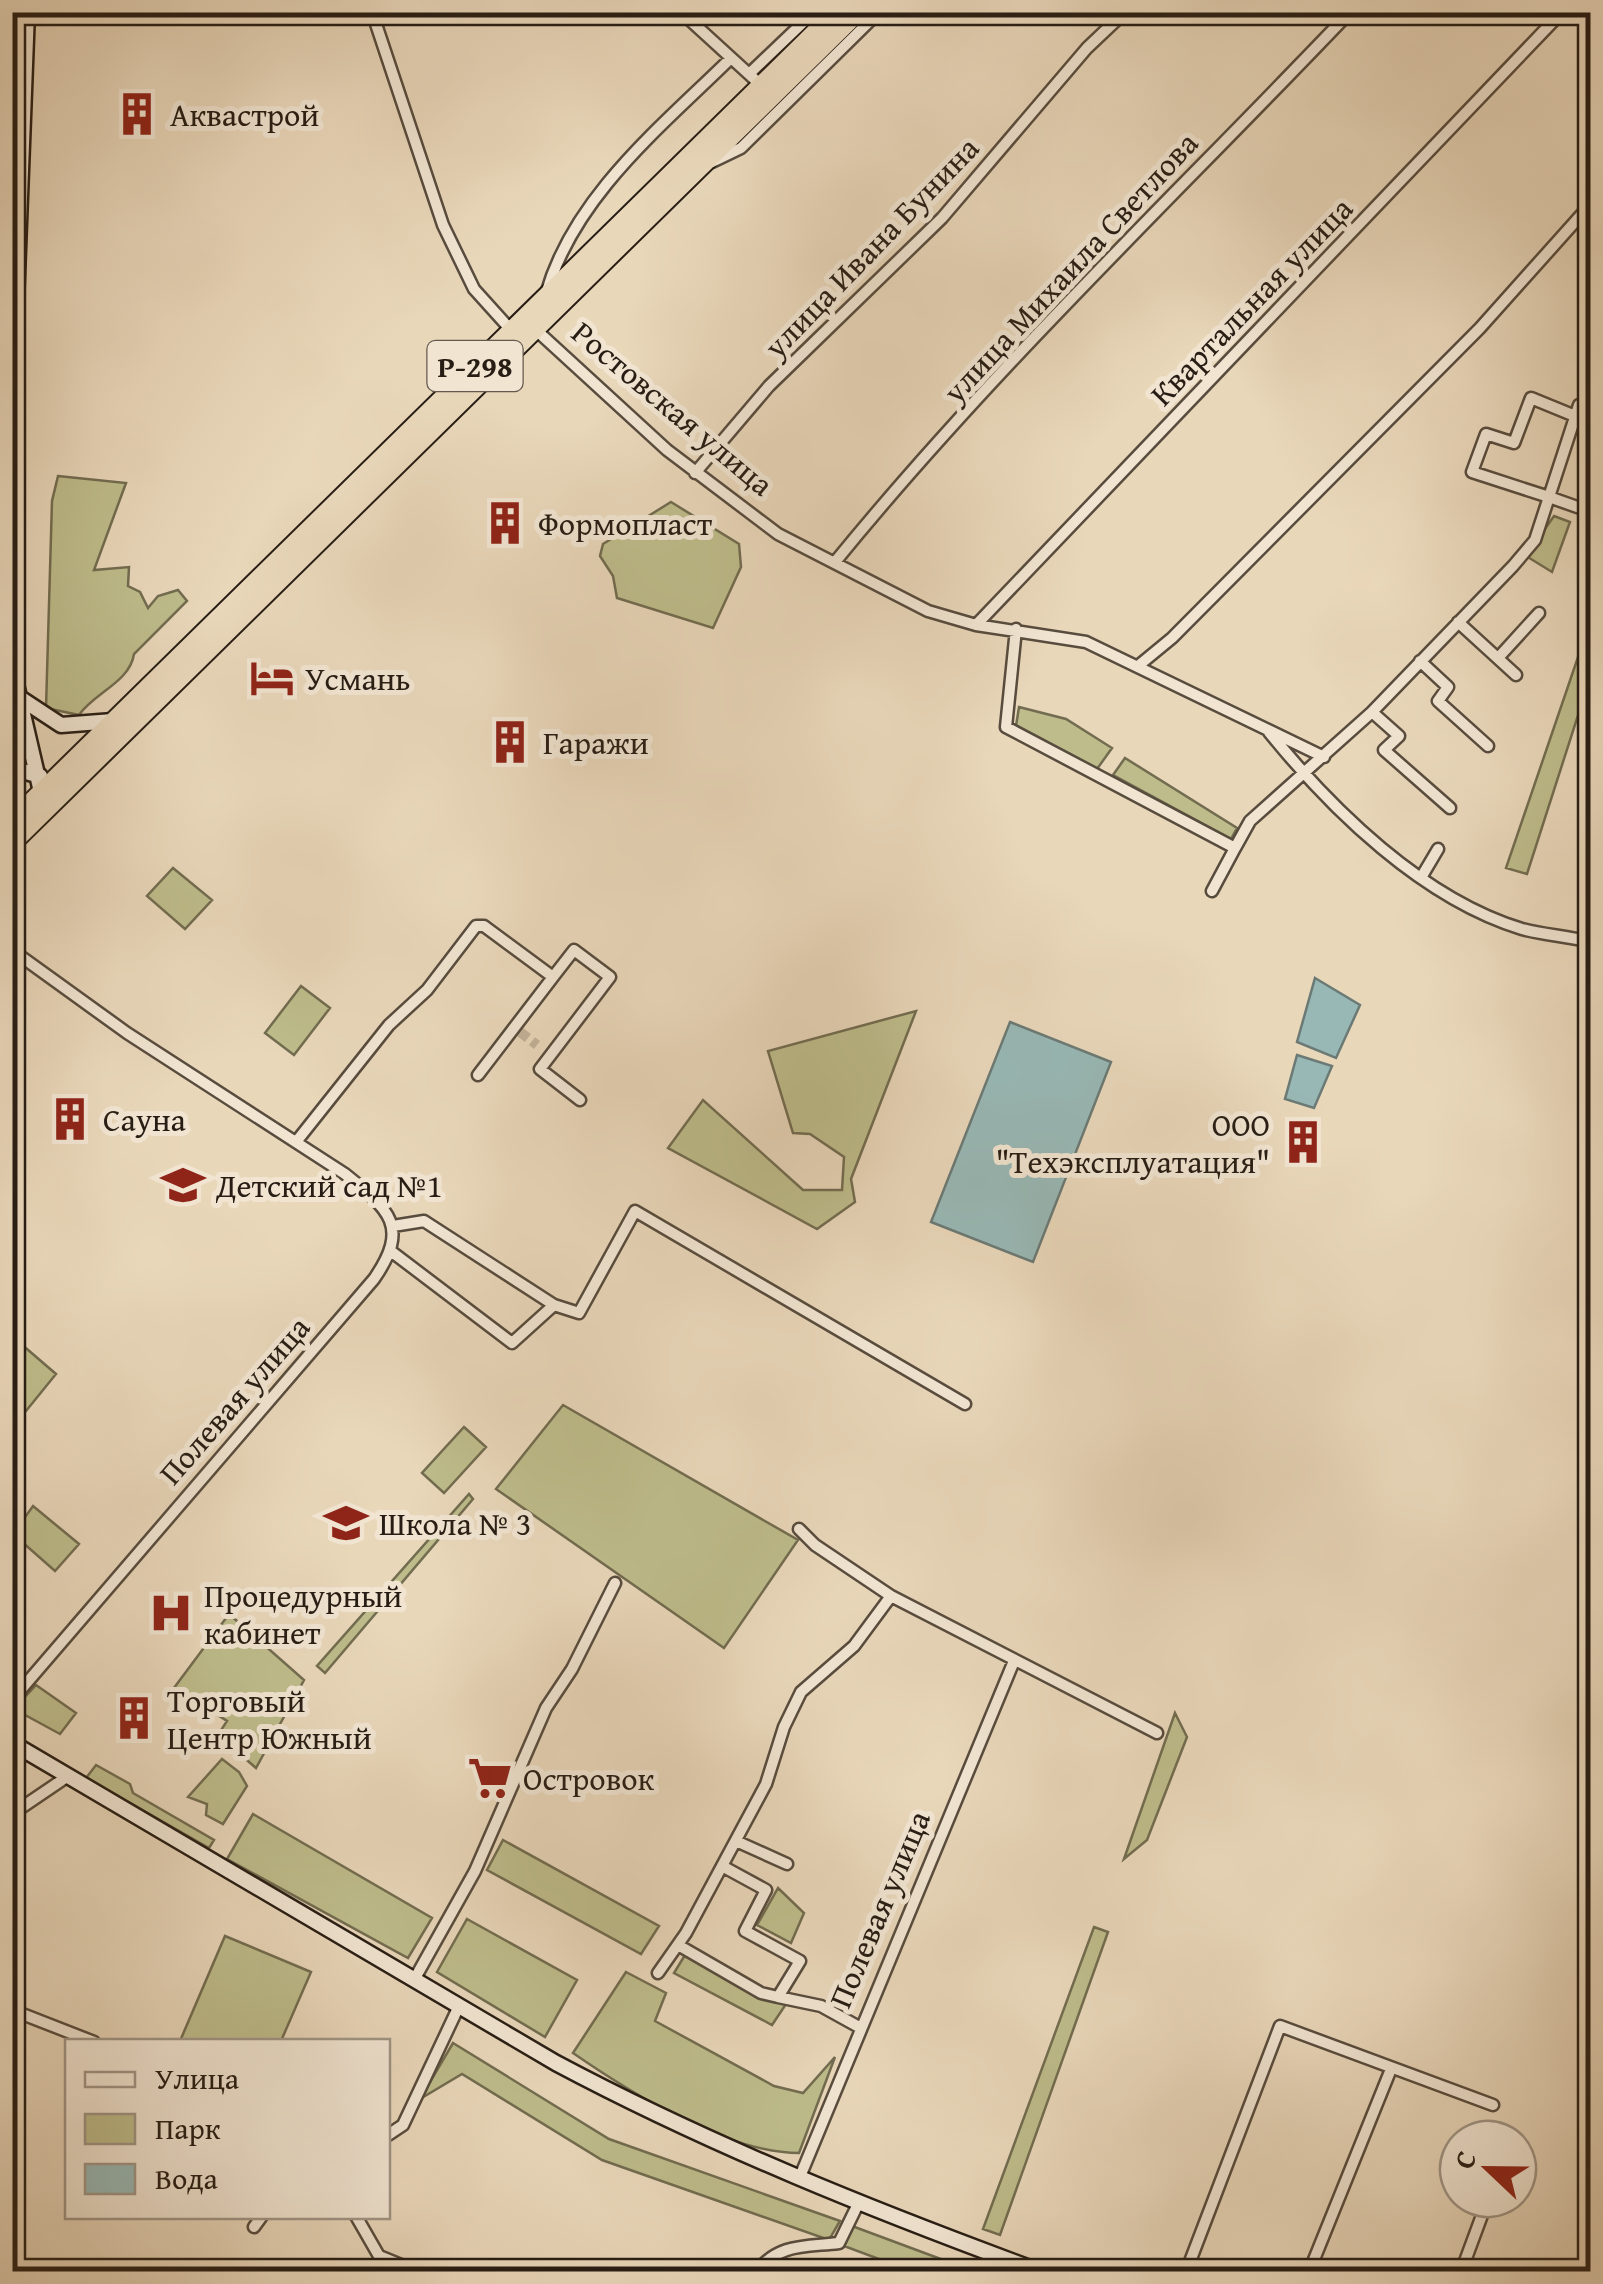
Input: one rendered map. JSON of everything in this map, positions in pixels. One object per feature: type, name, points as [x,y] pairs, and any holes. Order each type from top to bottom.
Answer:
[{"type":"highway","name":"Ростовская улица","points":[[114,721],[545,297],[756,80],[836,12]]},
{"type":"highway","name":"Ростовская улица","points":[[40,816],[858,12]]},
{"type":"highway","name":"Р-298","points":[[12,821],[41,784],[114,721]]},
{"type":"highway","name":"Р-298","points":[[12,843],[40,816]]},
{"type":"main road","points":[[12,408],[19,102],[27,12]]},
{"type":"main road","points":[[12,667],[41,784],[40,816]]},
{"type":"main road","points":[[20,698],[61,726],[114,721]]},
{"type":"main road","points":[[12,768],[41,784]]},
{"type":"main road","points":[[12,1743],[631,2103],[799,2179],[1041,2272]]},
{"type":"street","points":[[372,12],[443,225],[474,289],[511,330]]},
{"type":"street","points":[[681,12],[756,80],[814,12]]},
{"type":"street","points":[[698,169],[741,148],[879,12]]},
{"type":"street","name":"улица Ивана Бунина","points":[[695,474],[769,386],[942,218],[1075,62],[1124,12]]},
{"type":"street","name":"улица Михаила Светлова","points":[[835,562],[883,503],[1144,222],[1350,12]]},
{"type":"street","name":"Квартальная улица","points":[[976,625],[1562,12]]},
{"type":"street","name":"Ростовская улица","points":[[545,297],[568,242],[617,170],[732,58]]},
{"type":"street","points":[[1138,666],[1172,638],[1480,328],[1590,205]]},
{"type":"street","name":"Ростовская улица","points":[[534,328],[695,474],[778,534],[928,611],[976,625],[1086,642],[1265,728],[1302,773],[1380,849],[1422,876],[1521,928],[1590,942]]},
{"type":"street","points":[[1575,416],[1531,398],[1514,443],[1486,434],[1472,472],[1580,508]]},
{"type":"street","points":[[1212,891],[1250,821],[1372,712],[1535,540],[1579,405],[1590,409]]},
{"type":"street","points":[[1498,658],[1540,613]]},
{"type":"street","points":[[1458,622],[1516,675]]},
{"type":"street","points":[[1016,629],[1006,727],[1235,848]]},
{"type":"street","points":[[1420,661],[1448,687],[1438,700],[1488,746]]},
{"type":"street","points":[[1372,712],[1399,736],[1384,750],[1450,808]]},
{"type":"street","points":[[1265,728],[1324,757]]},
{"type":"street","points":[[1422,876],[1438,850]]},
{"type":"street","points":[[296,1142],[389,1025],[427,990],[476,926],[484,926],[553,977]]},
{"type":"street","points":[[478,1075],[517,1030],[574,950],[610,976],[540,1069],[580,1100]]},
{"type":"street","points":[[13,952],[373,1197],[393,1226],[392,1252],[512,1343],[554,1306]]},
{"type":"street","points":[[537,1045],[550,1056]]},
{"type":"street","points":[[393,1226],[424,1221],[554,1306],[579,1313],[635,1211],[965,1404]]},
{"type":"street","name":"Полевая улица","points":[[12,1700],[328,1334],[392,1252]]},
{"type":"street","points":[[799,1530],[815,1546],[891,1596],[1156,1733]]},
{"type":"street","points":[[414,1980],[475,1871],[546,1708],[615,1583]]},
{"type":"street","points":[[658,1973],[678,1945],[766,1784],[784,1727],[801,1692],[854,1646],[891,1596]]},
{"type":"street","name":"Полевая улица","points":[[799,2179],[1014,1661]]},
{"type":"street","points":[[12,1814],[68,1776]]},
{"type":"street","points":[[736,1841],[787,1864]]},
{"type":"street","points":[[722,1866],[766,1890],[745,1930],[800,1961],[778,1997]]},
{"type":"street","points":[[678,1945],[762,1993],[820,2006],[859,2027]]},
{"type":"street","points":[[390,2135],[403,2125],[459,2006]]},
{"type":"street","points":[[12,2010],[86,2039]]},
{"type":"street","points":[[1191,2270],[1280,2026],[1493,2106]]},
{"type":"street","points":[[1309,2272],[1391,2069]]},
{"type":"street","points":[[756,2272],[766,2259],[787,2246],[838,2243],[859,2202]]},
{"type":"street","points":[[254,2227],[260,2219]]},
{"type":"street","points":[[358,2219],[378,2256],[418,2272]]},
{"type":"street","points":[[1461,2272],[1481,2219]]},
{"type":"green space","points":[[58,476],[126,483],[94,570],[129,567],[128,586],[140,592],[148,608],[158,596],[178,590],[187,601],[134,654],[119,680],[79,715],[46,708],[52,501]]},
{"type":"green space","points":[[671,502],[739,544],[741,567],[713,628],[617,598],[613,576],[600,556],[603,544]]},
{"type":"green space","points":[[1554,516],[1570,522],[1552,572],[1526,556]]},
{"type":"green space","points":[[1590,622],[1590,678],[1527,874],[1506,868]]},
{"type":"green space","points":[[1019,707],[1066,719],[1112,748],[1097,769],[1016,726]]},
{"type":"green space","points":[[1125,758],[1237,828],[1231,839],[1113,775]]},
{"type":"green space","points":[[173,868],[212,900],[185,929],[147,896]]},
{"type":"green space","points":[[301,986],[330,1008],[294,1055],[265,1033]]},
{"type":"green space","points":[[916,1011],[851,1179],[855,1202],[817,1229],[668,1148],[703,1100],[803,1190],[842,1190],[844,1157],[810,1134],[793,1133],[768,1051]]},
{"type":"green space","points":[[13,1337],[56,1374],[13,1427]]},
{"type":"green space","points":[[563,1405],[798,1540],[724,1648],[496,1489]]},
{"type":"green space","points":[[464,1427],[486,1447],[444,1493],[422,1473]]},
{"type":"green space","points":[[469,1494],[473,1499],[325,1673],[317,1666]]},
{"type":"green space","points":[[33,1506],[79,1544],[55,1571],[13,1534]]},
{"type":"green space","points":[[229,1614],[304,1680],[256,1768],[218,1735],[227,1721],[174,1688]]},
{"type":"green space","points":[[36,1685],[76,1713],[60,1734],[14,1709]]},
{"type":"green space","points":[[1175,1713],[1187,1737],[1147,1840],[1124,1859]]},
{"type":"green space","points":[[222,1759],[239,1772],[247,1786],[223,1824],[206,1815],[207,1804],[188,1797]]},
{"type":"green space","points":[[96,1765],[130,1784],[133,1793],[214,1840],[209,1848],[86,1778]]},
{"type":"green space","points":[[253,1814],[432,1918],[408,1958],[227,1859]]},
{"type":"green space","points":[[503,1840],[659,1926],[641,1954],[487,1870]]},
{"type":"green space","points":[[778,1888],[804,1913],[791,1943],[757,1925]]},
{"type":"green space","points":[[467,1919],[577,1980],[545,2037],[437,1972]]},
{"type":"green space","points":[[1094,1927],[1108,1932],[1000,2235],[983,2229]]},
{"type":"green space","points":[[225,1936],[311,1972],[282,2039],[181,2039]]},
{"type":"green space","points":[[685,1955],[763,1999],[786,2004],[772,2025],[674,1973]]},
{"type":"green space","points":[[626,1972],[666,1993],[655,2021],[774,2086],[803,2093],[835,2057],[799,2153],[742,2143],[712,2132],[651,2102],[573,2053]]},
{"type":"green space","points":[[453,2043],[609,2139],[840,2221],[829,2240],[602,2160],[462,2074],[420,2099]]},
{"type":"green space","points":[[852,2226],[973,2271],[911,2271],[844,2246]]},
{"type":"water","points":[[1315,978],[1360,1005],[1336,1058],[1297,1042]]},
{"type":"water","points":[[1010,1022],[1111,1062],[1033,1262],[931,1222]]},
{"type":"water","points":[[1297,1055],[1332,1066],[1314,1108],[1285,1099]]},
{"type":"tunnel","points":[[520,1032],[537,1045]]},
{"type":"place","name":"Аквастрой","points":[[137,114]]},
{"type":"place","name":"Формопласт","points":[[505,523]]},
{"type":"place","name":"Усмань","points":[[272,678]]},
{"type":"place","name":"Гаражи","points":[[510,742]]},
{"type":"place","name":"Сауна","points":[[70,1119]]},
{"type":"place","name":"ООО \"Техэксплуатация\"","points":[[1303,1142]]},
{"type":"place","name":"Детский сад №1","points":[[183,1185]]},
{"type":"place","name":"Школа № 3","points":[[346,1523]]},
{"type":"place","name":"Процедурный кабинет","points":[[171,1613]]},
{"type":"place","name":"Торговый Центр Южный","points":[[134,1718]]},
{"type":"place","name":"Островок","points":[[490,1778]]}]
